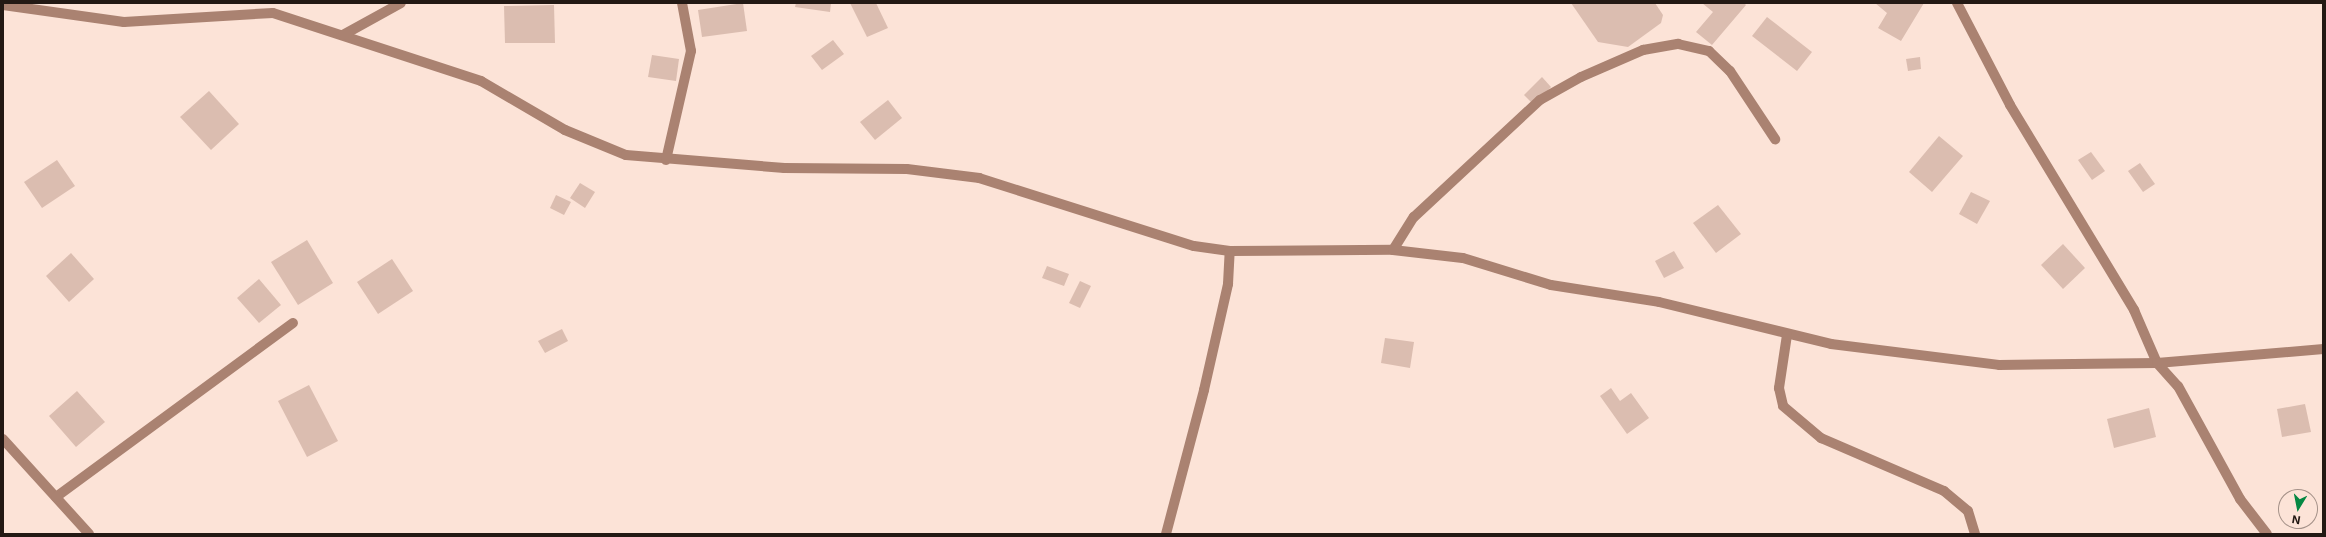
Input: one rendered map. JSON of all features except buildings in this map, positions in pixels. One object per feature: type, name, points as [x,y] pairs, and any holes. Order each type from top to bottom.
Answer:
[{"type":"street","points":[[343,35],[401,3]]},
{"type":"street","points":[[666,160],[691,51],[682,3]]},
{"type":"street","points":[[1957,3],[2010,105],[2134,310],[2157,363],[2178,386],[2240,499],[2267,534]]},
{"type":"street","points":[[3,5],[124,22],[274,8],[343,35],[482,81],[565,130],[626,155],[666,160],[784,168],[907,169],[979,178],[1194,246],[1230,251],[1393,250],[1463,258],[1551,286],[1659,302],[1787,335],[1831,344],[1999,365],[2157,363],[2323,349]]},
{"type":"street","points":[[1393,250],[1414,217],[1540,100],[1581,77],[1643,50],[1678,44],[1709,51],[1730,72],[1775,139]]},
{"type":"street","points":[[1166,534],[1205,383],[1228,284],[1230,251]]},
{"type":"street","points":[[56,497],[293,323]]},
{"type":"street","points":[[1787,335],[1779,388],[1783,406],[1821,438],[1944,491],[1968,511],[1975,534]]},
{"type":"street","points":[[3,439],[89,534]]}]
